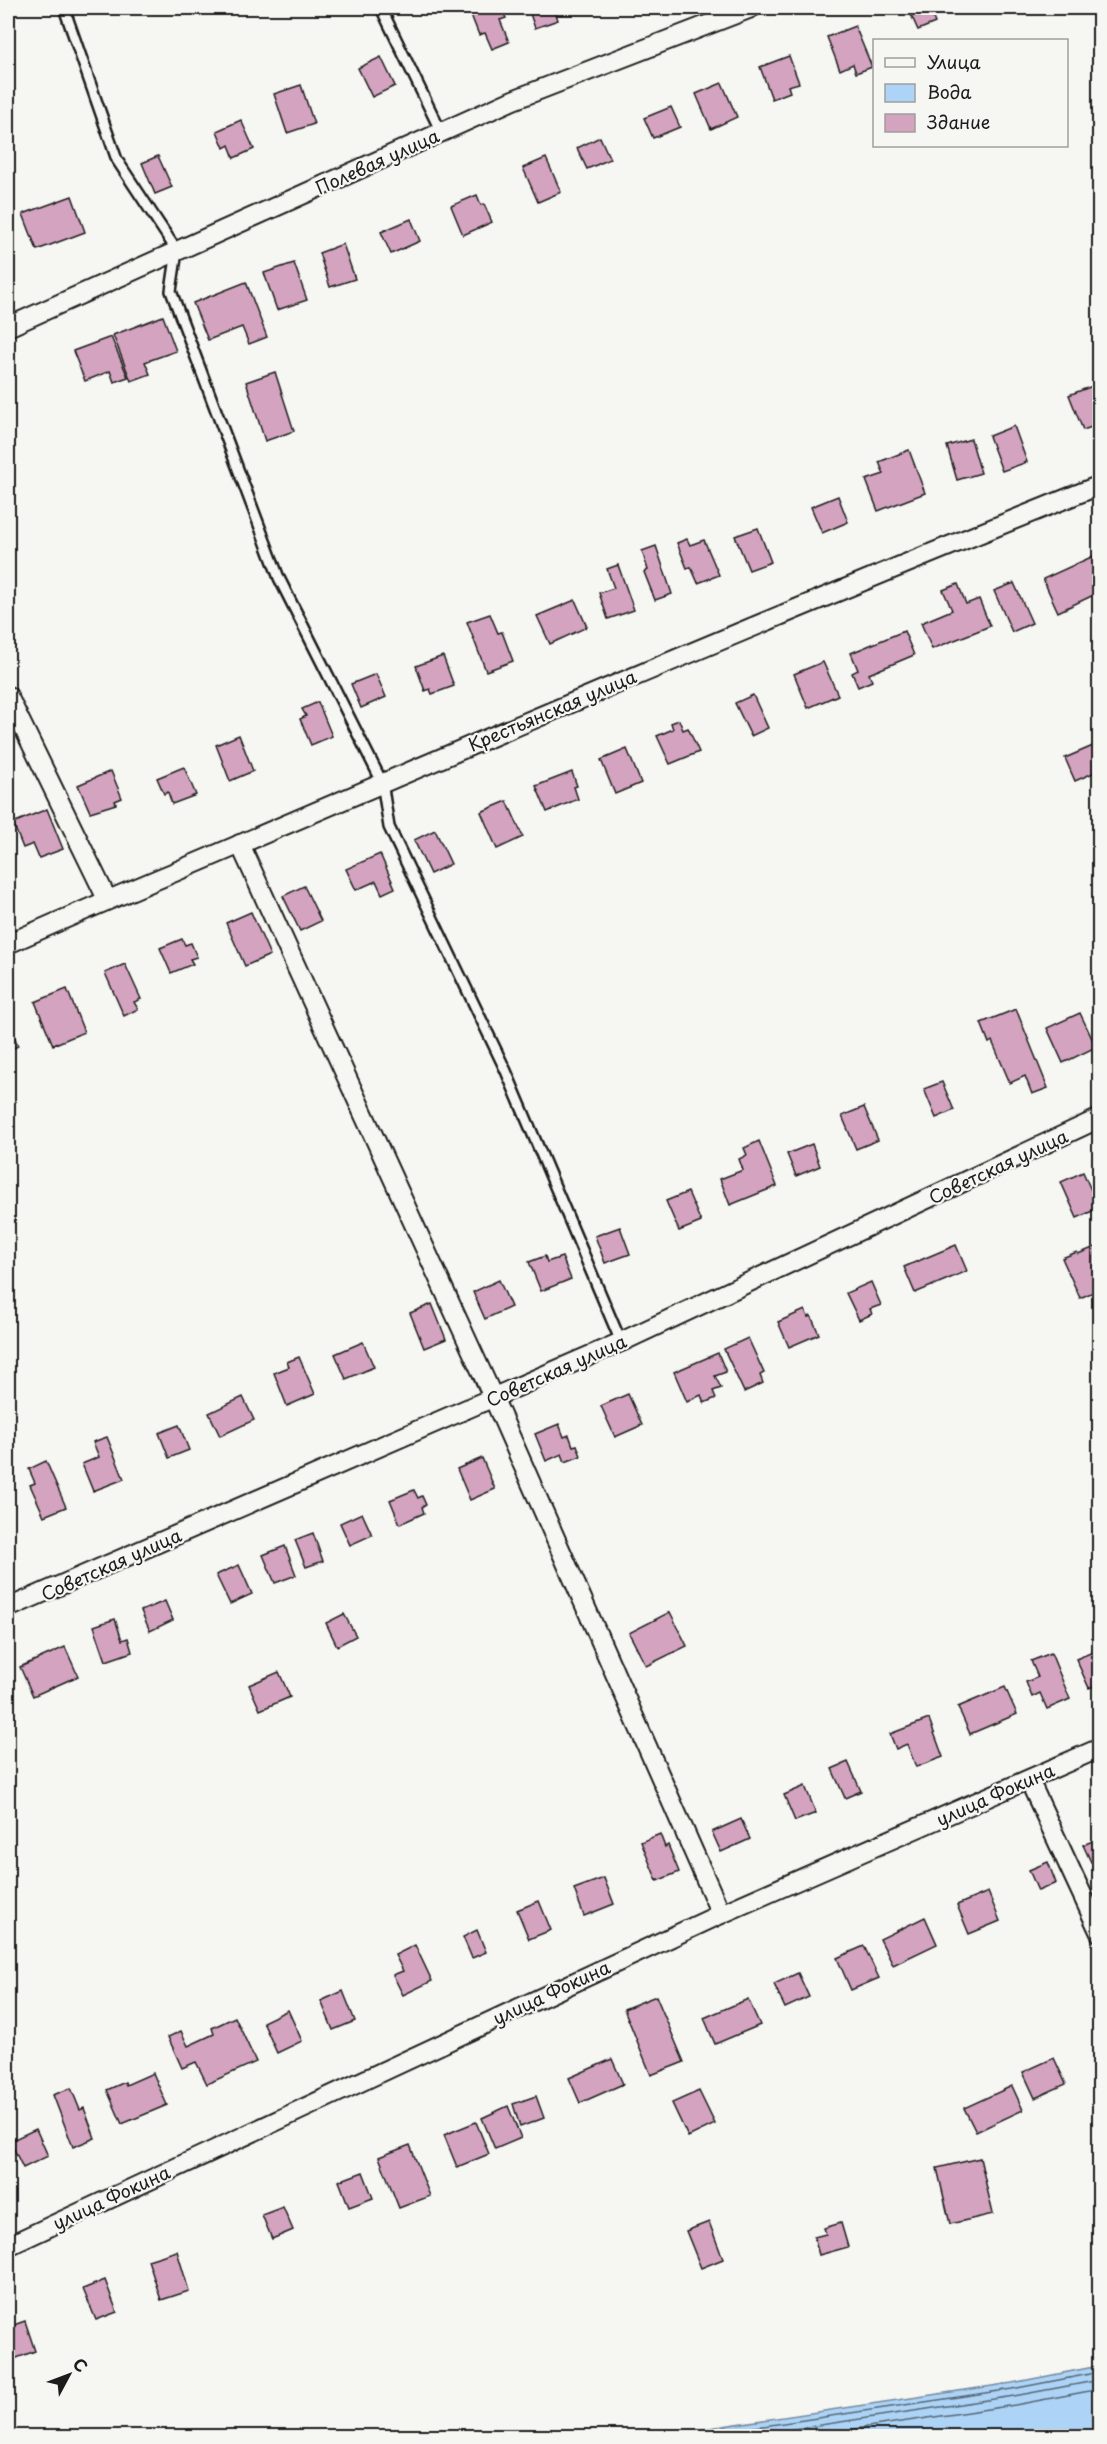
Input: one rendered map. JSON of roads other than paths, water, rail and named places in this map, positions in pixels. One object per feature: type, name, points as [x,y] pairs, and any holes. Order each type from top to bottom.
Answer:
[{"type":"street","name":"Полевая улица","points":[[8,327],[513,100],[751,8]]},
{"type":"street","name":"Крестьянская улица","points":[[8,944],[107,899],[382,782],[914,559],[1100,485]]},
{"type":"street","points":[[8,696],[107,899]]},
{"type":"street","points":[[240,844],[493,1397],[722,1914]]},
{"type":"street","name":"Советская улица","points":[[8,1608],[621,1342],[1100,1118]]},
{"type":"street","name":"улица Фокина","points":[[8,2246],[722,1914],[1100,1748]]},
{"type":"street","points":[[1029,1780],[1100,1933]]},
{"type":"lane","points":[[64,8],[117,160],[177,251],[171,291],[279,578],[382,782],[389,827],[506,1071],[621,1342]]},
{"type":"lane","points":[[381,8],[441,132]]},
{"type":"water","points":[[1099,2366],[1099,2436],[656,2436],[1012,2383]]}]
